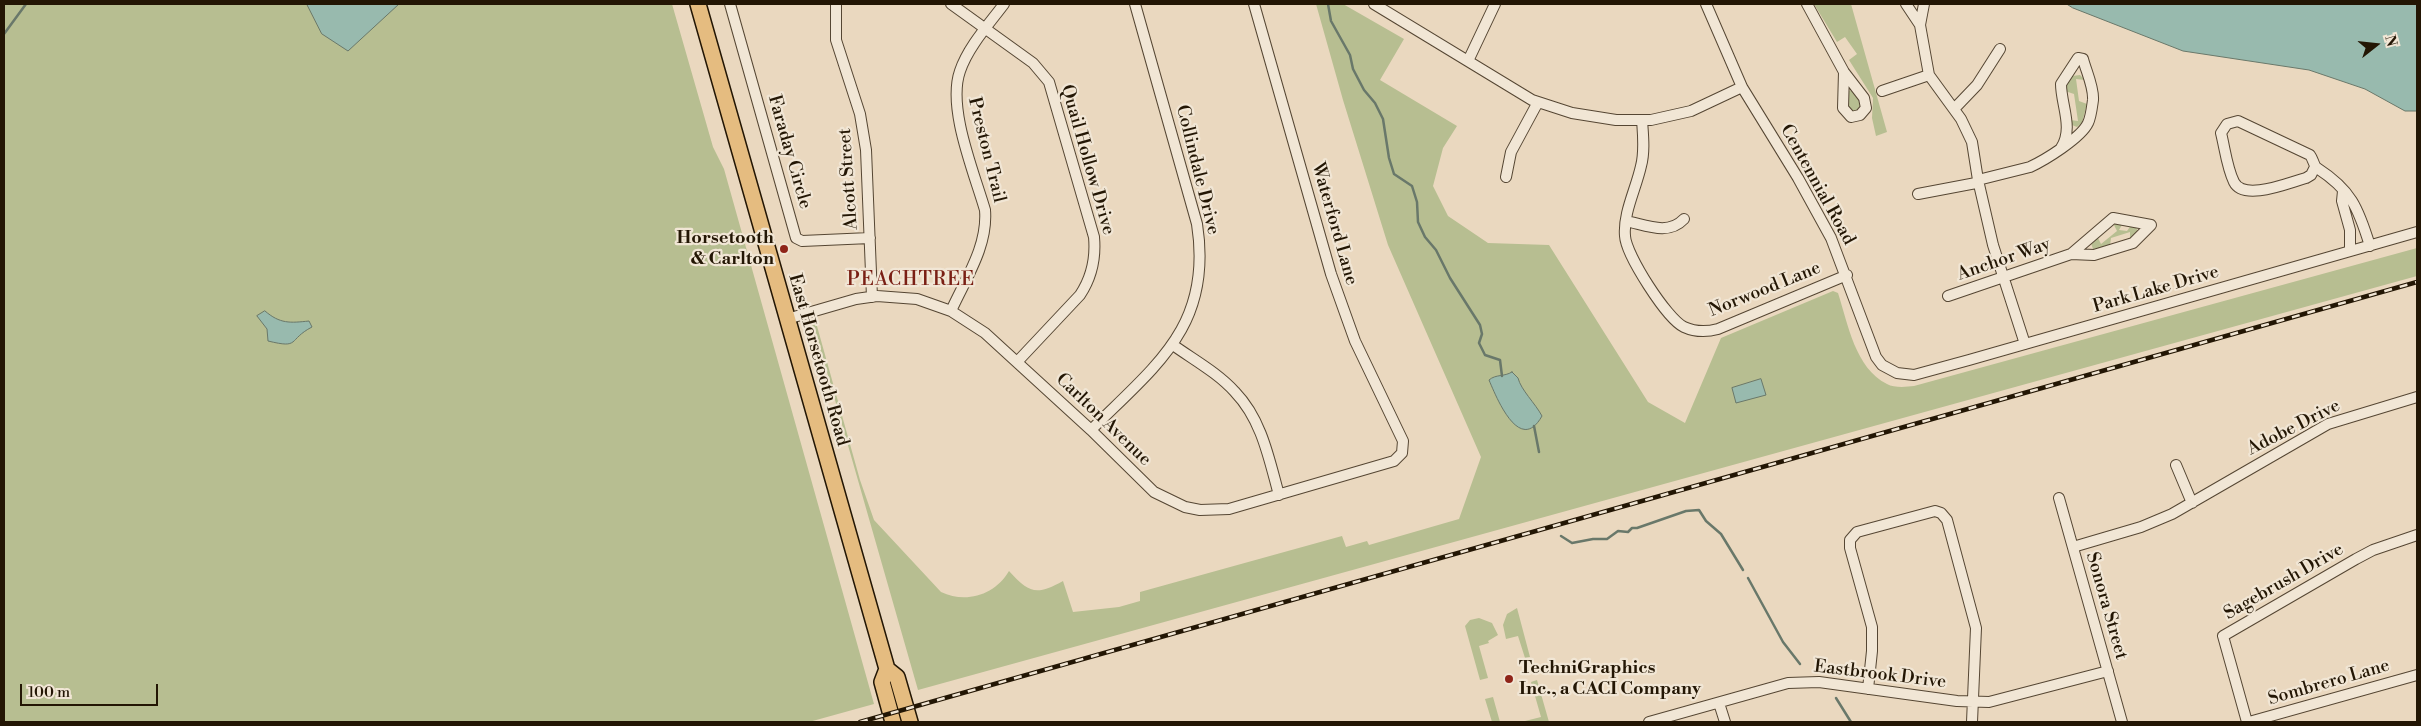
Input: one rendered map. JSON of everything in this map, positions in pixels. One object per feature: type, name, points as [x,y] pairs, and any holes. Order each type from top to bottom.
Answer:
[{"type":"main road","name":"East Horsetooth Road","points":[[698,4],[887,668],[897,678],[910,722]]},
{"type":"main road","name":"East Horsetooth Road","points":[[887,668],[882,682],[893,722]]},
{"type":"street","name":"Faraday Circle","points":[[730,4],[796,238],[802,241],[870,238]]},
{"type":"street","name":"Alcott Street","points":[[836,4],[836,40],[864,134],[872,297]]},
{"type":"street","name":"Quail Hollow Drive","points":[[951,4],[1033,63],[1049,82],[1064,128],[1095,248],[1091,274],[1080,295],[1017,362]]},
{"type":"street","name":"Preston Trail","points":[[951,311],[982,244],[985,233],[985,210],[958,113],[956,94],[960,70],[965,58],[1004,4]]},
{"type":"street","name":"Collindale Drive","points":[[1091,430],[1173,345],[1194,302],[1200,262],[1197,224],[1135,4]]},
{"type":"street","name":"Waterford Lane","points":[[1254,4],[1331,274],[1355,341],[1402,441],[1403,447]]},
{"type":"street","points":[[1468,61],[1495,4]]},
{"type":"street","name":"Centennial Road","points":[[1706,4],[1742,87],[1815,207],[1847,275],[1876,357],[1889,370],[1903,374]]},
{"type":"street","points":[[1807,4],[1844,72]]},
{"type":"street","points":[[1906,4],[1920,25]]},
{"type":"street","points":[[1924,4],[1920,25],[1929,75],[1968,129],[1993,246],[2025,344]]},
{"type":"street","points":[[1377,5],[1538,102],[1594,118],[1642,120],[1691,111],[1742,87]]},
{"type":"street","points":[[1954,109],[1978,85],[2000,49]]},
{"type":"street","points":[[1918,194],[1976,183],[1978,180],[2030,167],[2061,148],[2076,136],[2088,122],[2093,99],[2083,59],[2078,58],[2061,84],[2067,130],[2066,140],[2061,148]]},
{"type":"street","points":[[1882,91],[1929,75]]},
{"type":"street","points":[[1506,177],[1511,152],[1538,102]]},
{"type":"street","name":"Norwood Lane","points":[[1642,120],[1643,158],[1626,221],[1625,238],[1630,256],[1668,312],[1678,323],[1691,329],[1706,331],[1718,328],[1847,275]]},
{"type":"street","points":[[2315,167],[2311,175],[2306,178],[2253,192],[2244,191],[2234,183],[2221,133],[2224,127],[2232,121],[2243,122],[2310,155],[2315,167],[2329,174],[2343,191],[2351,197],[2370,246]]},
{"type":"street","points":[[2343,191],[2342,201],[2350,230],[2350,251]]},
{"type":"street","name":"Anchor Way","points":[[1948,296],[2071,254],[2094,254],[2133,244],[2151,225],[2113,218],[2071,254]]},
{"type":"street","points":[[1626,221],[1665,229],[1673,228],[1684,219]]},
{"type":"street","name":"Park Lake Drive","points":[[1903,374],[1914,375],[2417,232]]},
{"type":"street","name":"Carlton Avenue","points":[[787,319],[856,299],[872,297],[916,299],[951,311],[985,333],[1091,430],[1154,492],[1185,507],[1200,510],[1229,509],[1394,461],[1402,453],[1403,447]]},
{"type":"street","points":[[1173,345],[1224,381],[1246,406],[1262,436],[1279,495]]},
{"type":"street","name":"Adobe Drive","points":[[2073,547],[2141,528],[2192,503],[2328,424],[2417,397]]},
{"type":"street","points":[[2176,465],[2192,503]]},
{"type":"street","name":"Sonora Street","points":[[2059,498],[2122,722]]},
{"type":"street","points":[[1868,689],[1873,646],[1872,627],[1850,548],[1850,540],[1857,532],[1930,512],[1941,513],[1947,520],[1974,619],[1977,641],[1972,722]]},
{"type":"street","name":"Sagebrush Drive","points":[[2248,722],[2223,636],[2373,550],[2417,536]]},
{"type":"street","name":"Eastbrook Drive","points":[[1649,722],[1788,683],[1804,682],[1973,702],[2004,699],[2108,671]]},
{"type":"street","name":"Sombrero Lane","points":[[2248,722],[2417,675]]},
{"type":"street","points":[[1719,702],[1725,722]]},
{"type":"green space","points":[[4,4],[672,4],[713,147],[724,169],[874,704],[809,722],[4,722]]},
{"type":"green space","points":[[1316,4],[1343,4],[1404,39],[1380,80],[1457,126],[1443,148],[1433,186],[1448,216],[1488,243],[1549,245],[1648,402],[1685,423],[1721,338],[1833,291],[1838,293],[1854,344],[1867,367],[1876,377],[1887,384],[1904,387],[1914,386],[2417,248],[2417,276],[918,690],[827,372],[819,361],[809,328],[809,324],[815,319],[860,480],[874,520],[941,592],[951,596],[970,597],[979,595],[996,586],[1009,571],[1022,584],[1033,590],[1046,589],[1063,581],[1073,612],[1119,607],[1140,601],[1140,592],[1342,536],[1346,547],[1367,541],[1369,545],[1459,519],[1481,457],[1388,245],[1343,100]]},
{"type":"green space","points":[[1814,4],[1851,4],[1887,132],[1876,136],[1872,118],[1873,98],[1849,60],[1857,54],[1845,37],[1837,42]]},
{"type":"green space","points":[[2080,75],[2085,80],[2076,79],[2079,101],[2087,104],[2082,123],[2077,127],[2072,125],[2070,120],[2078,121],[2074,94],[2065,91],[2066,85],[2072,76]]},
{"type":"green space","points":[[1852,90],[1860,100],[1861,107],[1857,111],[1852,111],[1848,107],[1848,91]]},
{"type":"green space","points":[[2113,223],[2123,223],[2119,230],[2127,231],[2132,224],[2138,232],[2130,240],[2130,232],[2111,238],[2110,246],[2093,249],[2091,243],[2097,236],[2101,244],[2117,231]]},
{"type":"green space","points":[[1517,608],[1530,657],[1525,658],[1518,636],[1506,639],[1503,625],[1507,614]]},
{"type":"green space","points":[[1479,618],[1492,623],[1498,635],[1488,641],[1489,643],[1479,646],[1488,678],[1480,680],[1465,626],[1470,620]]},
{"type":"green space","points":[[1537,680],[1549,722],[1521,722],[1541,717],[1531,682]]},
{"type":"green space","points":[[1493,697],[1500,722],[1492,722],[1485,699]]},
{"type":"water","points":[[307,4],[399,4],[348,51],[322,34]]},
{"type":"water","points":[[2067,4],[2417,4],[2417,111],[2405,111],[2365,89],[2309,70],[2183,51]]},
{"type":"water","points":[[265,311],[286,322],[309,321],[312,327],[290,344],[268,341],[267,329],[257,316]]},
{"type":"water","points":[[1512,372],[1518,378],[1542,416],[1534,426],[1526,429],[1518,427],[1510,420],[1503,410],[1489,380]]},
{"type":"water","points":[[1761,379],[1766,395],[1736,403],[1732,388]]},
{"type":"waterway","points":[[4,34],[26,4]]},
{"type":"waterway","points":[[1328,4],[1331,21],[1350,55],[1353,69],[1383,119],[1389,158],[1394,174],[1412,186],[1417,202],[1418,222],[1425,237],[1436,250],[1450,278],[1480,325],[1482,334],[1479,343],[1485,355],[1500,360],[1502,376]]},
{"type":"waterway","points":[[1534,426],[1539,452]]},
{"type":"waterway","points":[[1561,536],[1572,543],[1593,539],[1607,539],[1618,531],[1628,532],[1632,528],[1637,528],[1686,511],[1699,510],[1706,521],[1721,534],[1743,570]]},
{"type":"waterway","points":[[1748,578],[1783,642],[1800,664]]},
{"type":"waterway","points":[[1836,698],[1851,722]]},
{"type":"railway","points":[[860,722],[2417,282]]},
{"type":"place","name":"Horsetooth & Carlton","points":[[784,249]]},
{"type":"place","name":"TechniGraphics Inc., a CACI Company","points":[[1509,679]]},
{"type":"district","name":"PEACHTREE","points":[[911,280]]}]
